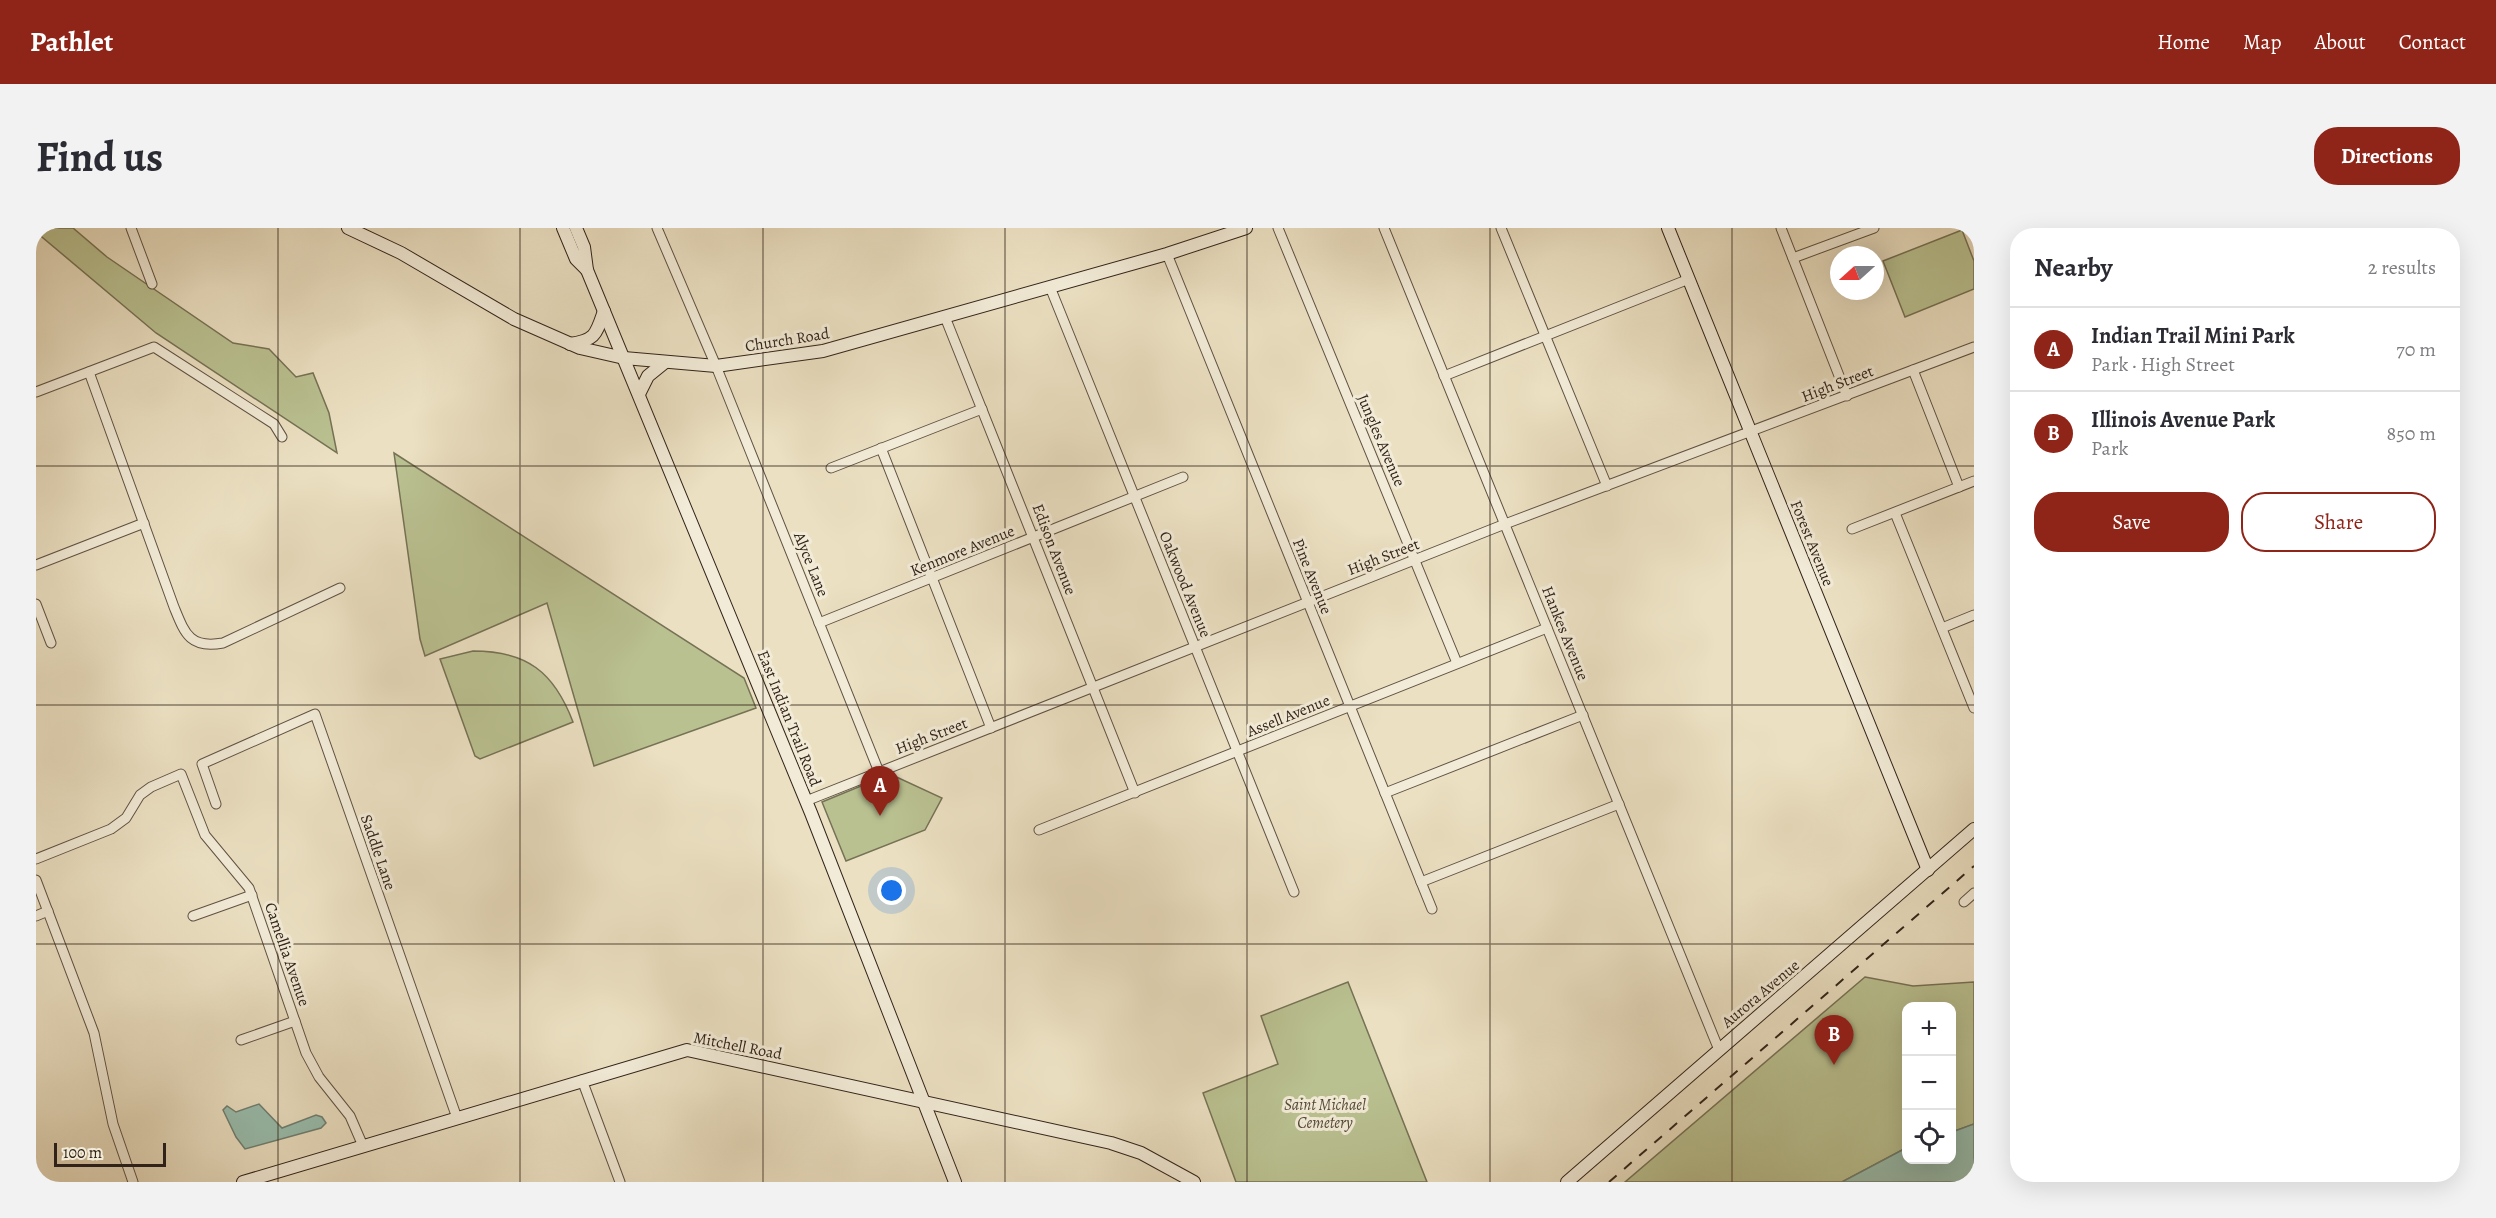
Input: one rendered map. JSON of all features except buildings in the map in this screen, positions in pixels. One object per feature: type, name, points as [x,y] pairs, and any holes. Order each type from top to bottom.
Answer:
[{"type":"street","points":[[131,228],[152,284]]},
{"type":"street","name":"Church Road","points":[[348,228],[368,232],[514,319],[570,344],[624,358],[716,366],[824,351],[1167,254],[1246,228]]},
{"type":"street","name":"East Indian Trail Road","points":[[563,228],[576,259],[587,270]]},
{"type":"street","name":"East Indian Trail Road","points":[[576,228],[584,247],[587,270],[806,801],[955,1182]]},
{"type":"street","name":"Alyce Lane","points":[[657,228],[716,366],[879,772]]},
{"type":"street","name":"Jungles Avenue","points":[[1278,228],[1457,663]]},
{"type":"street","name":"Hankes Avenue","points":[[1384,228],[1719,1050]]},
{"type":"street","points":[[1501,228],[1607,486]]},
{"type":"street","name":"Forest Avenue","points":[[1668,228],[1928,870]]},
{"type":"street","points":[[1780,228],[1847,396]]},
{"type":"street","points":[[1793,258],[1874,228]]},
{"type":"street","name":"Pine Avenue","points":[[1167,254],[1432,909]]},
{"type":"street","points":[[1444,376],[1689,279]]},
{"type":"street","name":"Oakwood Avenue","points":[[1050,287],[1293,892]]},
{"type":"street","points":[[570,344],[592,338],[597,332],[604,311]]},
{"type":"street","name":"Edison Avenue","points":[[945,317],[1135,793]]},
{"type":"street","points":[[36,392],[154,347],[274,424],[282,437]]},
{"type":"street","name":"High Street","points":[[806,801],[1505,524],[1974,347]]},
{"type":"street","points":[[639,394],[648,376],[664,363]]},
{"type":"street","points":[[1913,370],[1959,487]]},
{"type":"street","points":[[89,372],[182,626],[188,636],[197,643],[211,645],[223,643],[340,588]]},
{"type":"street","points":[[831,468],[982,409]]},
{"type":"street","points":[[881,448],[991,728]]},
{"type":"street","name":"Kenmore Avenue","points":[[819,623],[1183,477]]},
{"type":"street","points":[[1852,529],[1974,481]]},
{"type":"street","points":[[1895,513],[1974,708]]},
{"type":"street","points":[[36,565],[144,523]]},
{"type":"street","points":[[36,604],[51,643]]},
{"type":"street","points":[[1942,628],[1974,615]]},
{"type":"street","name":"Assell Avenue","points":[[1039,830],[1547,628]]},
{"type":"street","name":"Saddle Lane","points":[[216,804],[202,765],[315,714],[457,1118]]},
{"type":"street","points":[[1385,793],[1583,715]]},
{"type":"street","name":"Camellia Avenue","points":[[36,859],[111,829],[126,818],[140,795],[151,787],[181,774],[205,835],[245,883],[252,895],[313,1067],[350,1116],[363,1146]]},
{"type":"street","points":[[1420,882],[1619,804]]},
{"type":"street","name":"Aurora Avenue","points":[[1567,1182],[1974,829]]},
{"type":"street","points":[[36,880],[94,1033],[113,1124],[133,1182]]},
{"type":"street","points":[[1964,902],[1974,893]]},
{"type":"street","points":[[193,916],[252,895]]},
{"type":"street","points":[[36,916],[48,911]]},
{"type":"street","points":[[241,1040],[295,1021]]},
{"type":"street","name":"Mitchell Road","points":[[243,1182],[687,1050],[1128,1148],[1194,1182]]},
{"type":"street","points":[[582,1080],[620,1182]]},
{"type":"green space","points":[[36,228],[73,228],[107,257],[233,343],[269,349],[296,377],[313,373],[329,413],[337,453],[156,333],[36,232]]},
{"type":"green space","points":[[1962,230],[1974,261],[1974,289],[1905,317],[1884,261]]},
{"type":"green space","points":[[394,453],[744,678],[756,708],[594,766],[547,603],[425,656],[420,639]]},
{"type":"green space","points":[[473,651],[509,655],[536,668],[557,690],[573,722],[480,759],[475,756],[440,659]]},
{"type":"green space","points":[[890,774],[942,798],[925,830],[846,861],[822,802]]},
{"type":"green space","points":[[1865,977],[1913,986],[1974,982],[1974,1124],[1956,1131],[1956,1002],[1902,1002],[1902,1150],[1842,1182],[1625,1182]]},
{"type":"green space","name":"Saint Michael Cemetery","points":[[1348,982],[1427,1182],[1236,1182],[1203,1093],[1278,1064],[1261,1016]]},
{"type":"shaded area","points":[[259,1104],[282,1128],[316,1115],[322,1117],[326,1123],[321,1128],[245,1149],[236,1137],[223,1110],[227,1106],[236,1112]]},
{"type":"shaded area","points":[[1974,1124],[1974,1182],[1842,1182],[1902,1150],[1902,1164],[1956,1164],[1956,1131]]},
{"type":"railway","points":[[1609,1182],[1974,866]]},
{"type":"place","name":"Indian Trail Mini Park","points":[[880,816]]},
{"type":"place","name":"Illinois Avenue Park","points":[[1834,1065]]}]
